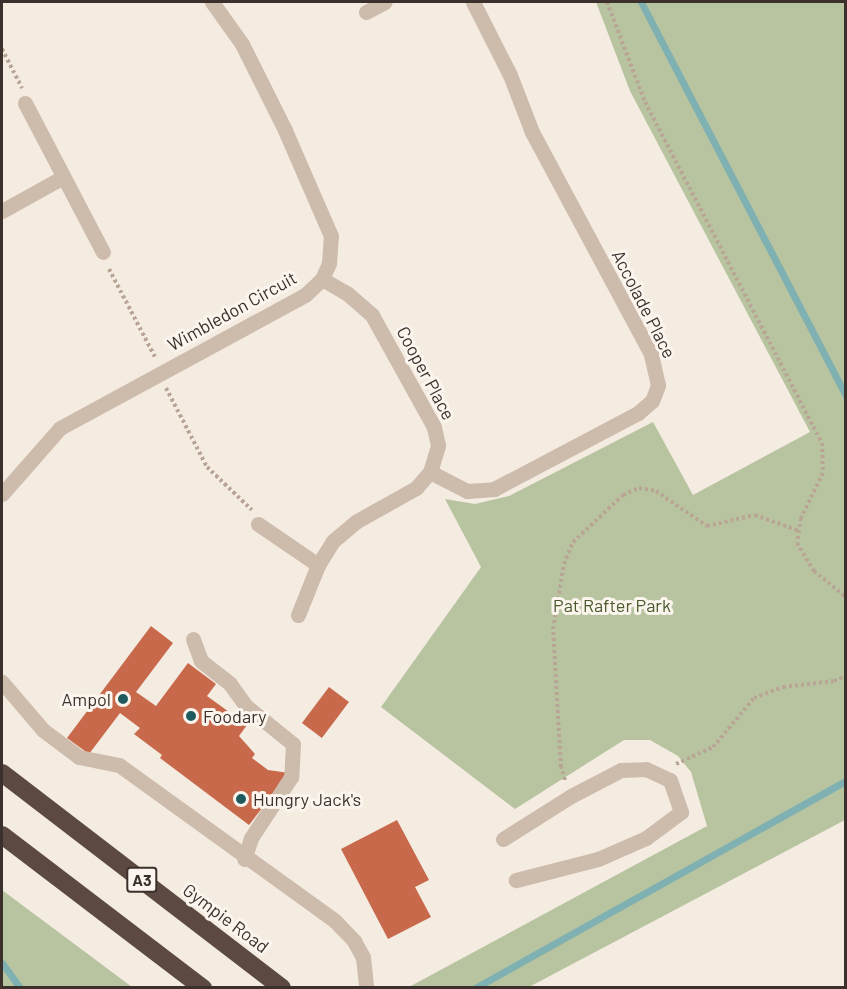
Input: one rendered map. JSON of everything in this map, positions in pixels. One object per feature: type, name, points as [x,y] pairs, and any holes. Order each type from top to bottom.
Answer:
[{"type":"highway","name":"Gympie Road","points":[[2,773],[282,987]]},
{"type":"highway","points":[[2,835],[203,987]]},
{"type":"street","name":"Wimbledon Circuit","points":[[2,494],[19,478],[48,439],[71,420],[290,303],[322,279],[331,249],[327,225],[242,44],[212,2]]},
{"type":"street","points":[[366,12],[385,2]]},
{"type":"street","name":"Accolade Place","points":[[430,472],[467,491],[494,489],[638,414],[652,401],[658,385],[651,354],[532,132],[510,75],[472,2]]},
{"type":"street","points":[[25,103],[103,252]]},
{"type":"street","points":[[2,210],[63,177]]},
{"type":"street","name":"Cooper Place","points":[[322,279],[361,304],[381,328],[434,427],[438,445],[430,472]]},
{"type":"street","points":[[298,615],[318,565],[343,531],[416,488],[430,472]]},
{"type":"street","points":[[258,524],[318,565]]},
{"type":"street","points":[[193,639],[201,661],[230,684],[246,706],[293,744],[291,777],[251,838],[244,859]]},
{"type":"street","points":[[2,682],[43,730],[79,758],[119,765],[244,859],[335,921],[354,941],[363,957],[366,987]]},
{"type":"street","points":[[503,839],[571,796],[621,770],[660,772],[670,780],[681,812],[646,838],[598,859],[516,880]]},
{"type":"path","points":[[607,2],[645,102],[822,443],[824,473],[797,530],[797,543],[807,562],[846,597]]},
{"type":"path","points":[[2,49],[24,92],[25,103]]},
{"type":"path","points":[[103,252],[105,263],[153,348],[156,361]]},
{"type":"path","points":[[164,383],[207,467],[244,500],[255,514],[258,524]]},
{"type":"path","points":[[571,796],[561,767],[553,630],[564,564],[573,542],[623,495],[639,488],[656,491],[707,526],[755,515],[774,518],[797,530]]},
{"type":"path","points":[[660,772],[713,747],[754,698],[783,687],[834,681],[846,676]]},
{"type":"green space","name":"Pat Rafter Park","points":[[596,2],[845,2],[845,820],[529,987],[409,987],[707,826],[691,772],[678,756],[650,740],[624,740],[515,809],[381,707],[481,567],[445,499],[475,504],[509,496],[653,422],[693,495],[810,432],[630,91]]},
{"type":"green space","points":[[2,890],[132,987],[2,987]]},
{"type":"building","points":[[151,626],[173,643],[136,692],[156,706],[188,663],[216,684],[207,696],[247,725],[239,736],[255,754],[252,758],[268,770],[289,773],[249,825],[160,758],[162,755],[134,734],[140,728],[120,713],[89,754],[67,738]]},
{"type":"building","points":[[329,687],[349,702],[322,738],[302,723]]},
{"type":"building","points":[[397,820],[429,880],[415,887],[431,917],[388,939],[341,849]]},
{"type":"waterway","points":[[641,2],[846,396]]},
{"type":"waterway","points":[[475,988],[846,781]]},
{"type":"waterway","points":[[2,963],[20,988]]},
{"type":"place","name":"Ampol","points":[[123,699]]},
{"type":"place","name":"Foodary","points":[[191,716]]},
{"type":"place","name":"Hungry Jack's","points":[[241,799]]}]
